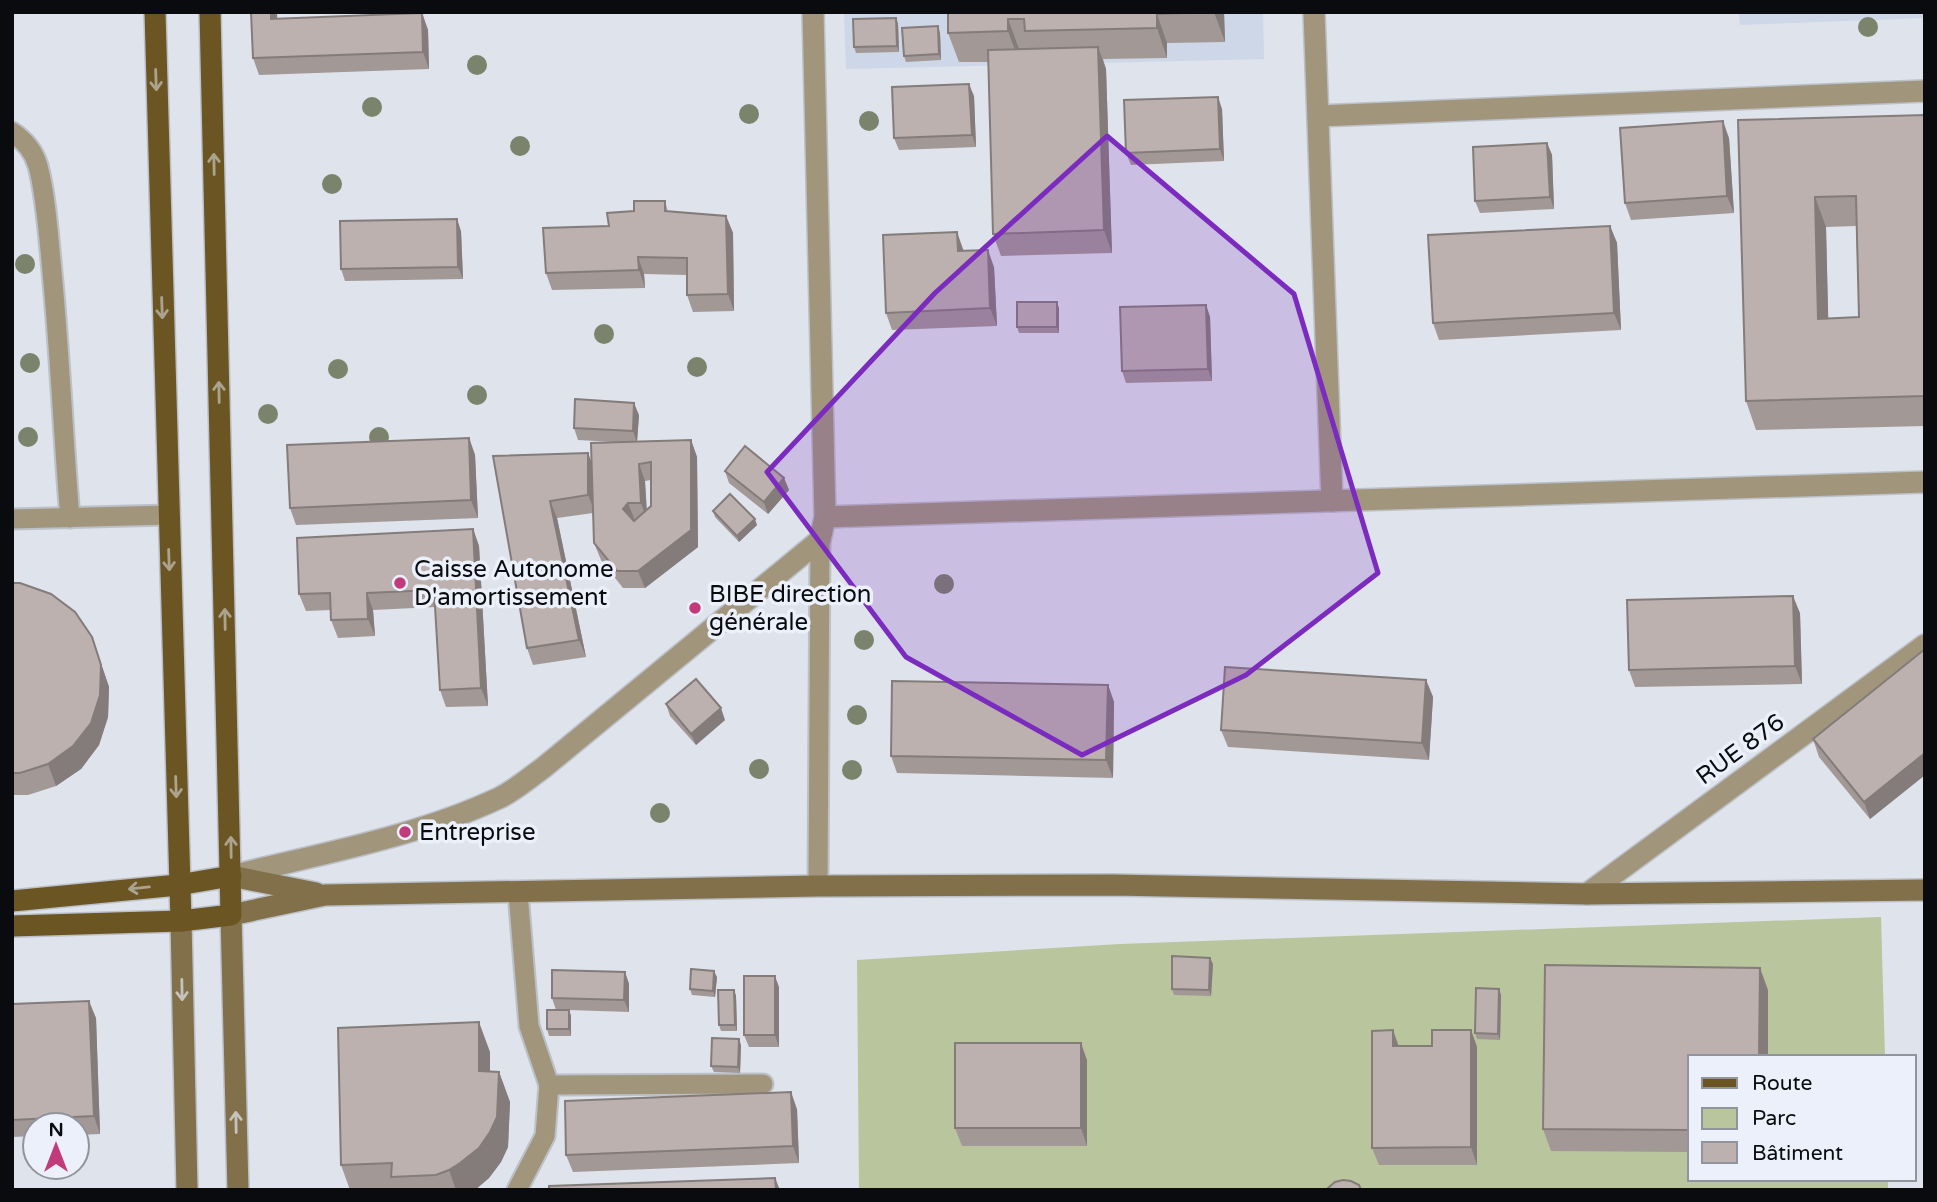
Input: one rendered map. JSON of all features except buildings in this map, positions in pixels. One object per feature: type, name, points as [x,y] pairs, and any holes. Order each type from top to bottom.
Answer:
[{"type":"main road","points":[[155,12],[181,921]]},
{"type":"main road","points":[[12,926],[181,921],[231,915],[210,12]]},
{"type":"main road","points":[[12,901],[178,885],[231,876]]},
{"type":"street","points":[[231,876],[399,833],[457,815],[501,797],[543,768],[820,540],[825,517],[813,12]]},
{"type":"street","points":[[1314,12],[1332,501]]},
{"type":"street","points":[[1318,116],[1925,91]]},
{"type":"street","points":[[825,517],[1925,482]]},
{"type":"street","name":"RUE 876","points":[[1587,894],[1925,645]]},
{"type":"street","points":[[231,876],[325,895]]},
{"type":"street","points":[[238,1190],[231,915],[325,895],[818,886],[1113,885],[1587,894],[1925,890]]},
{"type":"street","points":[[181,921],[187,1190]]},
{"type":"lane","points":[[12,132],[28,146],[37,164],[39,176],[50,250],[59,344],[70,518]]},
{"type":"lane","points":[[12,519],[168,515]]},
{"type":"lane","points":[[818,886],[820,540]]},
{"type":"lane","points":[[516,1190],[545,1136],[550,1085],[529,1026],[518,893]]},
{"type":"lane","points":[[550,1085],[763,1084]]},
{"type":"highlighted area","points":[[1107,136],[1294,294],[1378,573],[1246,675],[1082,755],[906,657],[767,472],[935,293]]},
{"type":"shaded area","points":[[844,12],[1263,12],[1264,59],[846,69]]},
{"type":"shaded area","points":[[1739,12],[1925,12],[1925,18],[1740,25]]},
{"type":"green space","points":[[1881,917],[1885,1055],[1688,1055],[1688,1181],[1888,1181],[1888,1190],[859,1190],[857,960],[1120,944]]},
{"type":"place","name":"Caisse Autonome D'amortissement","points":[[400,583]]},
{"type":"place","name":"BIBE direction générale","points":[[695,608]]},
{"type":"place","name":"Entreprise","points":[[405,832]]}]
